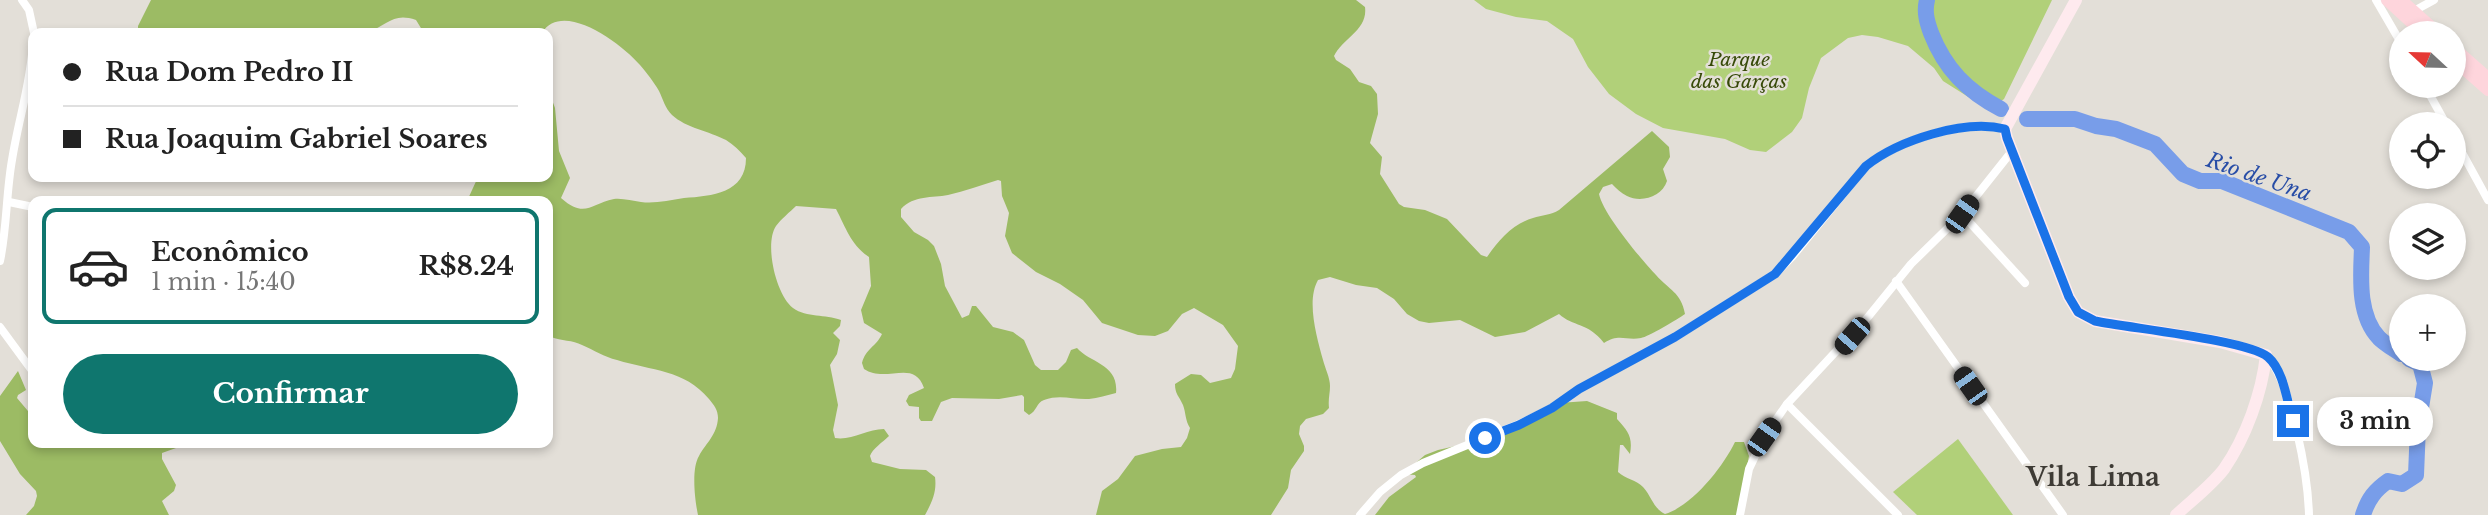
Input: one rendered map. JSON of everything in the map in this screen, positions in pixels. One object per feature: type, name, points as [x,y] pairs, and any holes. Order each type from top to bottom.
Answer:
[{"type":"main road","points":[[2401,0],[2414,21]]},
{"type":"main road","points":[[2381,1],[2420,21]]},
{"type":"main road","points":[[2466,59],[2488,78]]},
{"type":"main road","points":[[2466,71],[2488,90]]},
{"type":"street","points":[[22,0],[29,10],[33,28]]},
{"type":"street","points":[[2076,0],[2005,129],[2069,297],[2078,312],[2095,321],[2220,342],[2266,355],[2277,369],[2293,421],[2305,478],[2309,515]]},
{"type":"street","points":[[2409,14],[2434,0]]},
{"type":"street","points":[[2381,1],[2391,21]]},
{"type":"street","points":[[0,261],[9,202],[8,184],[28,71]]},
{"type":"street","points":[[1360,515],[1380,492],[1401,475],[1423,463],[1519,425],[1552,408],[1579,389],[1675,337],[1775,274],[1866,166],[1877,157],[1913,140],[1945,131],[1993,126],[2005,129]]},
{"type":"street","points":[[1740,515],[1749,469],[1764,437],[1787,404],[1868,317],[1911,264],[1962,214],[2012,150]]},
{"type":"street","points":[[2466,160],[2488,200]]},
{"type":"street","points":[[9,202],[28,206]]},
{"type":"street","points":[[1962,214],[2025,283]]},
{"type":"street","points":[[1896,281],[2063,515]]},
{"type":"street","points":[[0,327],[28,365]]},
{"type":"street","points":[[2176,515],[2214,480],[2235,450],[2260,390],[2266,355]]},
{"type":"street","points":[[1787,404],[1898,515]]},
{"type":"green space","points":[[151,0],[1356,0],[1365,7],[1363,22],[1334,56],[1350,69],[1359,82],[1371,86],[1377,94],[1378,114],[1370,143],[1382,157],[1380,174],[1399,204],[1447,219],[1481,255],[1487,257],[1512,228],[1559,210],[1652,131],[1669,147],[1670,157],[1663,169],[1667,181],[1661,191],[1656,195],[1638,199],[1623,193],[1612,184],[1603,187],[1599,194],[1602,203],[1632,248],[1677,296],[1685,314],[1645,337],[1614,338],[1604,343],[1592,331],[1559,314],[1525,332],[1495,337],[1460,320],[1429,323],[1419,321],[1377,288],[1330,277],[1318,280],[1313,309],[1318,341],[1330,383],[1329,408],[1323,414],[1306,419],[1300,426],[1299,434],[1304,451],[1291,470],[1288,488],[1271,515],[1096,515],[1102,491],[1118,479],[1135,456],[1181,447],[1187,438],[1190,428],[1175,384],[1191,374],[1201,375],[1210,383],[1231,378],[1238,346],[1223,325],[1194,308],[1182,314],[1168,331],[1155,336],[1138,335],[1102,323],[1083,300],[1036,272],[1012,253],[1005,236],[1009,213],[1002,196],[1001,181],[948,195],[917,199],[901,209],[901,217],[914,232],[934,246],[945,286],[962,318],[969,315],[972,306],[976,306],[993,327],[1013,332],[1024,340],[1035,365],[1041,370],[1058,370],[1066,362],[1071,350],[1077,348],[1108,370],[1116,383],[1116,393],[1089,399],[1050,398],[1041,401],[1029,415],[1024,411],[1022,395],[999,399],[952,398],[941,402],[932,421],[921,421],[919,407],[909,406],[906,401],[909,395],[924,388],[914,374],[872,373],[864,369],[862,363],[882,334],[864,323],[861,310],[871,286],[869,257],[853,242],[836,209],[796,206],[778,223],[773,234],[771,245],[774,269],[781,292],[793,308],[804,313],[841,320],[840,326],[833,333],[840,340],[837,354],[830,365],[838,405],[833,430],[835,438],[847,438],[884,429],[889,436],[871,453],[872,462],[900,469],[926,470],[935,477],[933,497],[925,515],[698,515],[695,469],[699,456],[717,424],[717,412],[713,403],[699,389],[678,376],[612,359],[578,343],[553,337],[553,196],[469,196],[476,182],[553,182],[553,103],[559,151],[570,178],[561,198],[576,208],[588,208],[614,199],[657,202],[716,194],[734,186],[740,179],[746,158],[737,148],[726,140],[672,115],[650,77],[631,56],[605,36],[577,23],[563,21],[547,28],[421,28],[416,20],[396,18],[377,28],[138,26]]},
{"type":"green space","name":"Parque das Garças","points":[[1474,0],[2052,0],[2004,99],[1989,110],[1943,81],[1934,68],[1908,46],[1862,35],[1848,38],[1821,58],[1809,88],[1802,118],[1792,132],[1766,152],[1750,150],[1725,139],[1663,128],[1636,114],[1609,94],[1588,67],[1573,39],[1547,21],[1486,9]]},
{"type":"green space","points":[[18,371],[26,390],[17,398],[28,411],[28,448],[176,448],[162,453],[162,459],[176,485],[174,491],[162,501],[169,515],[26,515],[34,506],[36,491],[20,474],[0,441],[0,396]]},
{"type":"green space","points":[[1587,401],[1617,413],[1617,419],[1627,431],[1631,443],[1630,454],[1620,445],[1618,472],[1640,485],[1665,514],[1686,503],[1696,494],[1715,474],[1735,442],[1744,442],[1749,456],[1738,515],[1375,515],[1389,497],[1416,477],[1403,474],[1425,455],[1469,443],[1483,443],[1559,403]]},
{"type":"green space","points":[[1958,439],[2013,515],[1917,515],[1893,492]]},
{"type":"waterway","name":"Rio de Una","points":[[1927,0],[1928,25],[1943,58],[1968,87],[2001,109]]},
{"type":"waterway","name":"Rio de Una","points":[[2027,119],[2075,119],[2116,129],[2155,144],[2183,174],[2200,181],[2222,181],[2349,232],[2362,247],[2362,294],[2367,318],[2379,338],[2389,345]]},
{"type":"waterway","name":"Rio de Una","points":[[2363,515],[2370,500],[2383,484],[2388,481],[2402,484],[2416,475],[2418,426],[2425,383],[2422,371]]},
{"type":"district","name":"Vila Lima","points":[[2093,477]]},
{"type":"route","points":[[1485,438],[1552,408],[1579,389],[1675,337],[1775,274],[1866,166],[1877,157],[1913,140],[1945,131],[1993,126],[2005,129],[2069,297],[2078,312],[2095,321],[2220,342],[2266,355],[2277,369],[2293,421]]}]
